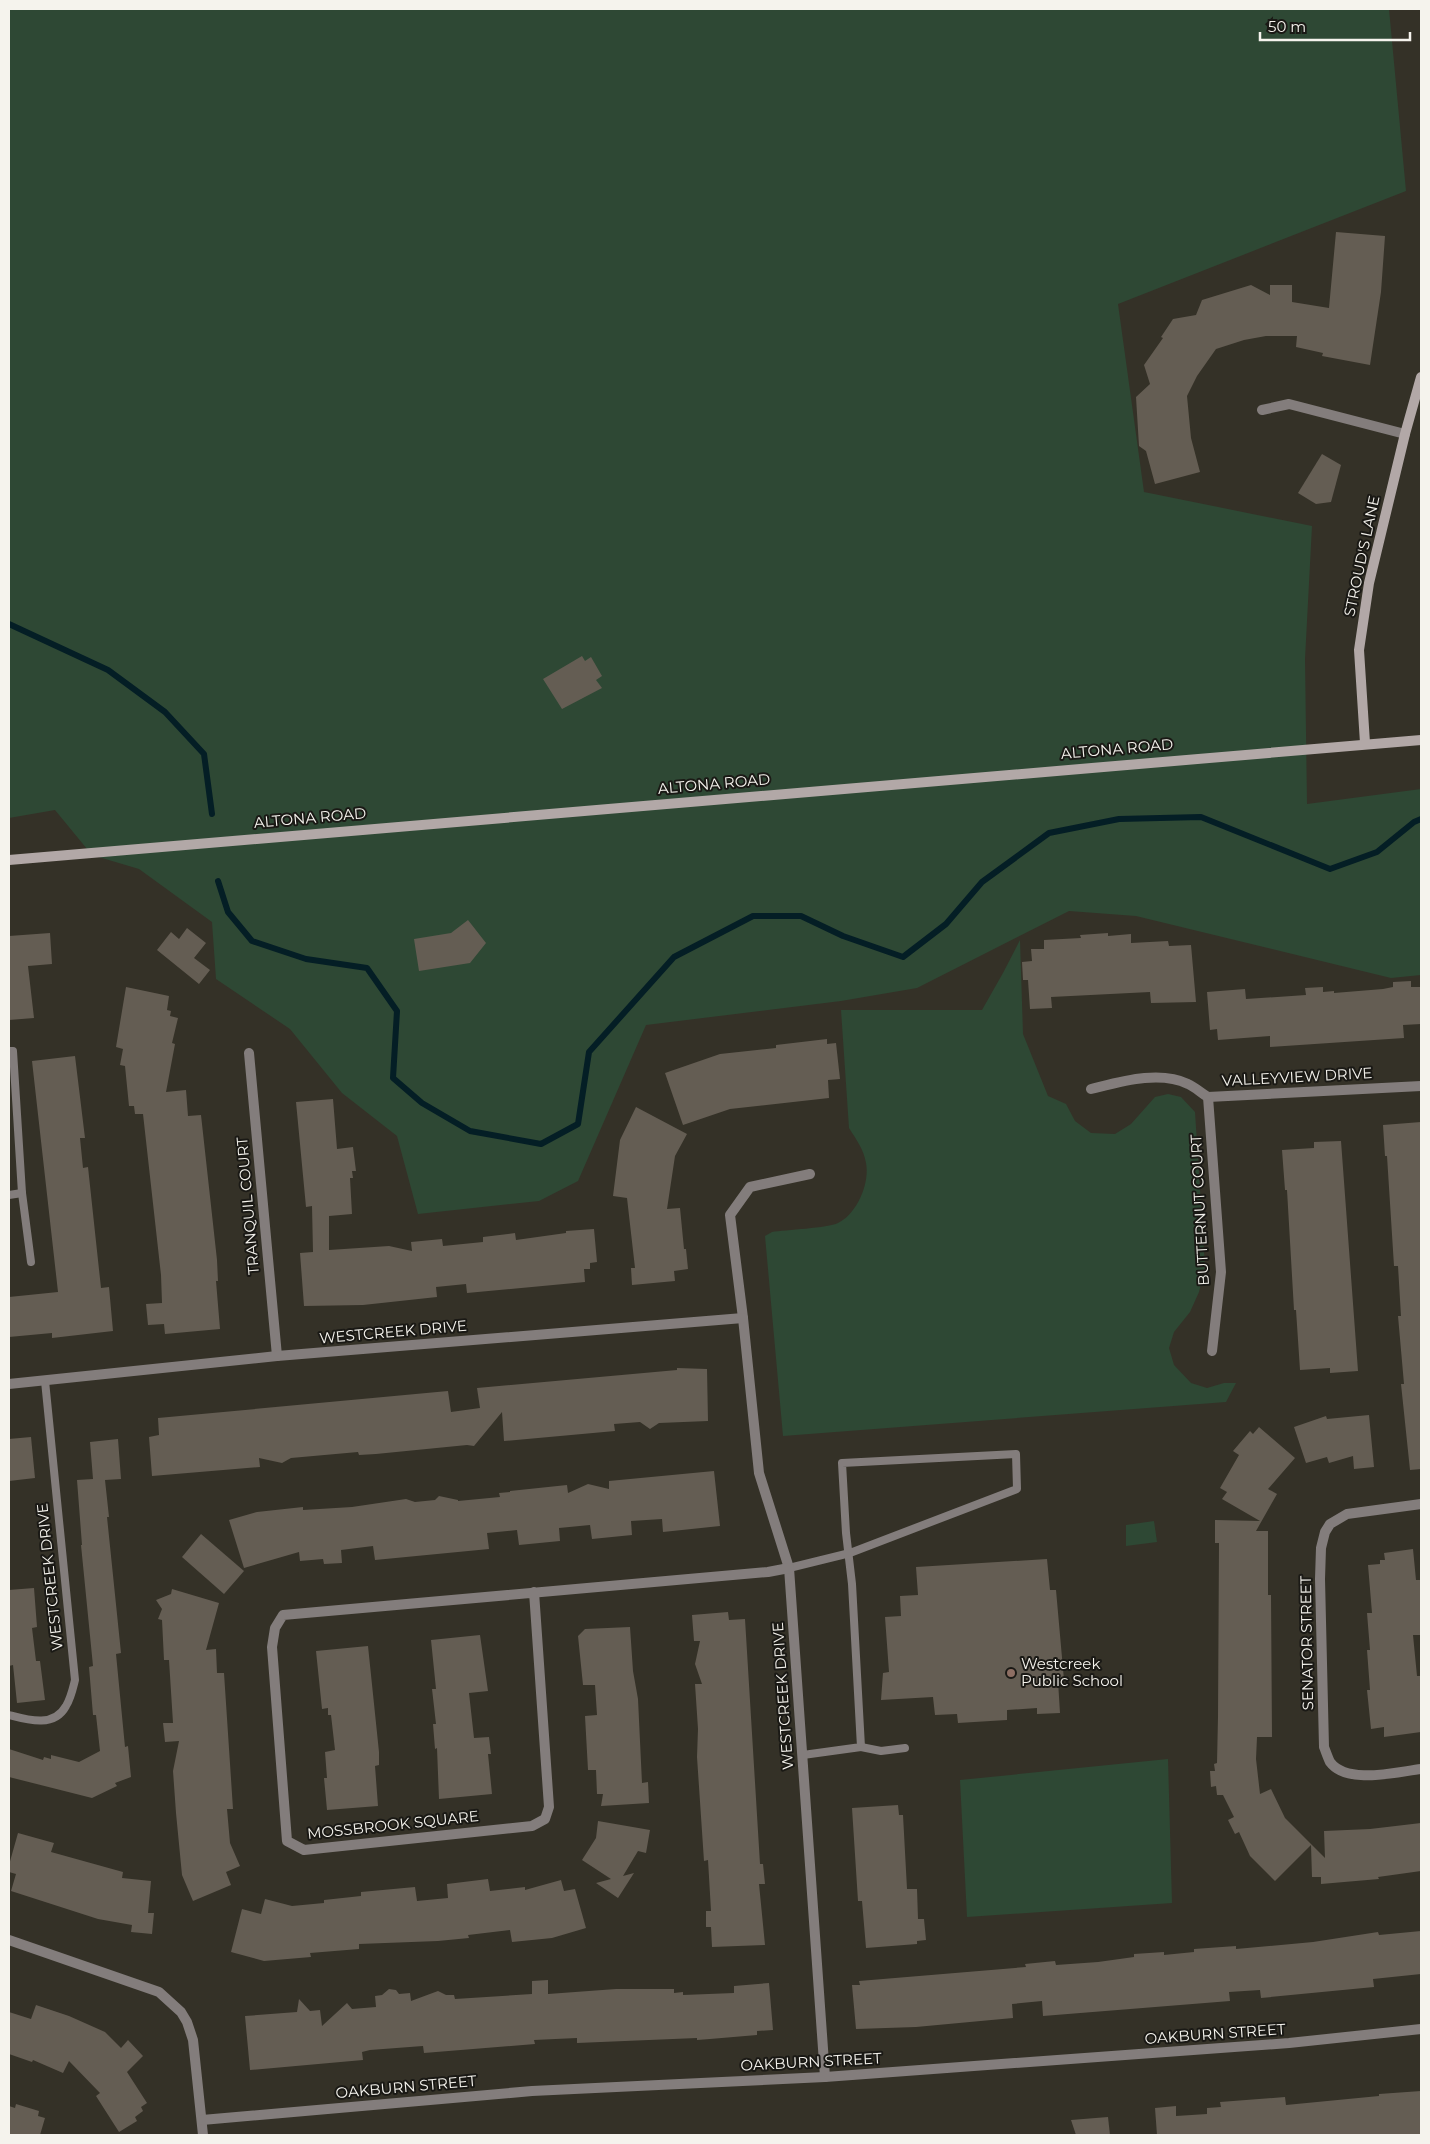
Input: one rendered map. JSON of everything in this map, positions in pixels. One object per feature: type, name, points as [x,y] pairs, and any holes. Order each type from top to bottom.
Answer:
[{"type":"main road","name":"STROUD'S LANE","points":[[1365,744],[1359,650],[1369,583],[1405,434],[1421,377]]},
{"type":"main road","name":"ALTONA ROAD","points":[[9,860],[1421,740]]},
{"type":"street","points":[[1262,410],[1289,404],[1405,434]]},
{"type":"street","name":"TRANQUIL COURT","points":[[249,1053],[277,1356]]},
{"type":"street","name":"VALLEYVIEW DRIVE","points":[[1091,1089],[1126,1081],[1160,1078],[1188,1084],[1208,1097],[1421,1086]]},
{"type":"street","name":"BUTTERNUT COURT","points":[[1208,1097],[1221,1272],[1212,1352]]},
{"type":"street","name":"WESTCREEK DRIVE","points":[[810,1174],[750,1186],[730,1215],[759,1473],[789,1568],[825,2077]]},
{"type":"street","name":"WESTCREEK DRIVE","points":[[9,1384],[277,1356],[743,1318]]},
{"type":"street","name":"SENATOR STREET","points":[[1421,1504],[1347,1514],[1330,1524],[1325,1532],[1321,1548],[1320,1579],[1324,1747],[1331,1762],[1343,1772],[1355,1776],[1421,1769]]},
{"type":"street","name":"MOSSBROOK SQUARE","points":[[534,1592],[550,1807],[545,1819],[532,1826],[304,1850],[287,1841],[272,1647],[275,1628],[283,1615],[534,1592],[768,1572],[789,1568]]},
{"type":"street","points":[[9,1940],[159,1992],[181,2012],[187,2022],[193,2040],[203,2135]]},
{"type":"street","name":"OAKBURN STREET","points":[[202,2120],[532,2091],[825,2077],[1289,2043],[1421,2029]]},
{"type":"lane","points":[[9,1051],[14,1052],[22,1193],[31,1262]]},
{"type":"lane","points":[[9,1195],[22,1193]]},
{"type":"lane","name":"WESTCREEK DRIVE","points":[[9,1715],[33,1721],[50,1720],[66,1707],[75,1680],[45,1381]]},
{"type":"lane","points":[[789,1568],[850,1553],[1016,1489],[1016,1454],[842,1464],[846,1533],[850,1553],[861,1747]]},
{"type":"lane","points":[[802,1755],[861,1747],[881,1751],[905,1748]]},
{"type":"green space","points":[[9,9],[1389,9],[1406,191],[1118,304],[1144,492],[1312,526],[1305,659],[1307,804],[1421,789],[1421,975],[1391,978],[1136,916],[1069,911],[917,988],[841,1001],[646,1025],[578,1181],[539,1201],[418,1214],[397,1136],[342,1093],[290,1029],[216,979],[212,922],[139,869],[92,855],[55,810],[9,818]]},
{"type":"green space","points":[[1020,940],[1023,1034],[1048,1096],[1066,1104],[1075,1121],[1091,1133],[1115,1134],[1131,1124],[1155,1097],[1168,1094],[1181,1097],[1195,1112],[1205,1267],[1199,1292],[1190,1312],[1174,1332],[1169,1348],[1174,1365],[1191,1383],[1207,1388],[1224,1383],[1236,1383],[1226,1402],[783,1436],[765,1236],[772,1232],[816,1228],[838,1223],[851,1213],[861,1197],[866,1180],[866,1163],[859,1145],[849,1128],[841,1010],[982,1010]]},
{"type":"green space","points":[[1154,1521],[1157,1542],[1126,1546],[1126,1525]]},
{"type":"green space","points":[[1168,1759],[1172,1903],[967,1917],[960,1780]]},
{"type":"building","points":[[1336,232],[1385,236],[1381,292],[1370,365],[1322,356],[1323,353],[1296,347],[1297,336],[1266,336],[1244,340],[1216,349],[1197,376],[1187,396],[1191,438],[1200,472],[1155,484],[1146,451],[1139,446],[1136,397],[1150,384],[1144,365],[1163,338],[1161,337],[1173,319],[1196,315],[1202,300],[1251,285],[1270,295],[1270,285],[1292,285],[1292,302],[1329,308]]},
{"type":"building","points":[[1322,454],[1341,465],[1331,502],[1316,504],[1298,493]]},
{"type":"building","points":[[582,656],[585,661],[591,657],[602,676],[596,680],[602,688],[562,709],[543,679]]},
{"type":"building","points":[[468,920],[486,943],[470,963],[419,971],[414,939],[451,933]]},
{"type":"building","points":[[187,928],[206,943],[194,958],[210,970],[199,984],[157,950],[171,932],[179,939]]},
{"type":"building","points":[[50,933],[52,964],[28,966],[34,1018],[9,1020],[9,936]]},
{"type":"building","points":[[1108,933],[1108,936],[1131,934],[1131,943],[1168,941],[1169,946],[1191,945],[1196,1002],[1151,1003],[1150,992],[1051,997],[1052,1008],[1030,1009],[1028,980],[1023,980],[1022,962],[1032,961],[1031,949],[1044,949],[1044,940],[1081,938],[1080,935]]},
{"type":"building","points":[[1411,981],[1411,987],[1421,987],[1421,1024],[1403,1025],[1404,1038],[1270,1047],[1270,1036],[1218,1040],[1217,1029],[1210,1030],[1207,992],[1245,989],[1246,999],[1306,995],[1305,988],[1323,987],[1323,992],[1334,991],[1334,993],[1383,989],[1393,987],[1393,982]]},
{"type":"building","points":[[126,987],[169,996],[167,1010],[171,1011],[170,1016],[178,1018],[172,1043],[175,1044],[166,1092],[186,1090],[188,1116],[201,1115],[217,1260],[218,1281],[216,1281],[220,1329],[165,1334],[164,1324],[148,1325],[146,1304],[162,1303],[161,1275],[143,1114],[135,1114],[134,1106],[129,1106],[125,1066],[120,1065],[123,1049],[116,1047]]},
{"type":"building","points":[[827,1039],[827,1044],[836,1043],[840,1079],[828,1080],[829,1098],[730,1109],[683,1125],[665,1073],[720,1054],[776,1048],[776,1045]]},
{"type":"building","points":[[75,1056],[85,1138],[80,1138],[83,1168],[88,1167],[101,1288],[109,1287],[113,1331],[52,1338],[52,1333],[9,1337],[9,1297],[58,1292],[32,1061]]},
{"type":"building","points":[[333,1099],[337,1149],[353,1147],[356,1171],[352,1171],[353,1178],[350,1178],[352,1214],[329,1216],[329,1250],[389,1246],[412,1251],[411,1242],[442,1239],[443,1246],[483,1242],[483,1237],[515,1233],[516,1240],[566,1233],[566,1231],[594,1229],[597,1262],[590,1263],[590,1269],[584,1269],[585,1282],[467,1293],[466,1284],[436,1287],[437,1297],[363,1305],[304,1306],[300,1253],[313,1252],[312,1206],[306,1207],[296,1102]]},
{"type":"building","points":[[636,1107],[687,1134],[675,1156],[667,1209],[680,1208],[684,1249],[686,1249],[688,1269],[674,1271],[675,1281],[632,1285],[631,1268],[635,1268],[627,1198],[613,1196],[620,1140]]},
{"type":"building","points":[[1421,1122],[1421,1469],[1410,1470],[1401,1384],[1404,1384],[1398,1316],[1401,1316],[1398,1266],[1394,1266],[1387,1156],[1385,1156],[1383,1125]]},
{"type":"building","points":[[1341,1141],[1358,1371],[1330,1373],[1330,1368],[1300,1370],[1296,1310],[1294,1310],[1287,1190],[1285,1190],[1282,1150],[1314,1148],[1314,1142]]},
{"type":"building","points":[[677,1368],[707,1369],[708,1421],[659,1423],[650,1429],[640,1422],[614,1424],[615,1431],[504,1441],[502,1412],[474,1446],[467,1445],[359,1455],[358,1452],[291,1458],[282,1463],[259,1458],[260,1467],[152,1476],[149,1437],[159,1435],[158,1418],[448,1391],[451,1412],[480,1408],[477,1388],[677,1370]]},
{"type":"building","points":[[1369,1415],[1374,1467],[1354,1469],[1353,1456],[1329,1463],[1327,1457],[1306,1463],[1294,1427],[1326,1416],[1327,1419]]},
{"type":"building","points":[[1259,1427],[1295,1458],[1268,1489],[1277,1494],[1256,1531],[1268,1531],[1268,1595],[1271,1595],[1272,1737],[1257,1737],[1256,1759],[1260,1794],[1271,1789],[1285,1818],[1325,1858],[1324,1831],[1370,1829],[1421,1823],[1421,1871],[1378,1877],[1379,1879],[1321,1884],[1321,1877],[1312,1877],[1311,1845],[1275,1881],[1250,1856],[1239,1832],[1235,1834],[1228,1820],[1234,1817],[1223,1795],[1217,1795],[1216,1786],[1211,1787],[1210,1771],[1215,1771],[1214,1764],[1217,1763],[1218,1717],[1219,1543],[1215,1543],[1215,1520],[1260,1521],[1222,1499],[1227,1492],[1220,1488],[1239,1455],[1233,1451],[1250,1431],[1253,1434]]},
{"type":"building","points":[[31,1437],[35,1478],[9,1481],[9,1439]]},
{"type":"building","points":[[118,1439],[121,1479],[105,1480],[121,1653],[116,1654],[125,1747],[128,1746],[131,1777],[115,1783],[117,1786],[92,1798],[9,1777],[9,1749],[43,1760],[44,1757],[51,1759],[51,1755],[79,1762],[100,1751],[96,1715],[93,1715],[89,1667],[93,1666],[81,1545],[77,1480],[93,1479],[90,1442]]},
{"type":"building","points":[[714,1471],[720,1526],[663,1532],[662,1519],[631,1521],[632,1535],[592,1539],[590,1525],[559,1528],[560,1541],[519,1545],[517,1530],[487,1533],[489,1549],[375,1560],[373,1546],[341,1550],[342,1563],[324,1564],[323,1559],[300,1561],[299,1552],[244,1568],[229,1520],[257,1512],[303,1507],[303,1510],[352,1507],[406,1499],[415,1502],[435,1500],[439,1496],[458,1501],[500,1497],[499,1493],[510,1491],[567,1485],[568,1493],[588,1484],[609,1489],[609,1481]]},
{"type":"building","points":[[201,1534],[244,1571],[224,1594],[182,1557]]},
{"type":"building","points":[[1413,1549],[1416,1580],[1420,1580],[1421,1596],[1421,1635],[1413,1635],[1417,1676],[1421,1676],[1421,1732],[1384,1737],[1384,1727],[1371,1729],[1367,1690],[1370,1690],[1367,1650],[1370,1650],[1367,1613],[1372,1613],[1368,1565],[1380,1564],[1380,1560],[1385,1560],[1384,1553]]},
{"type":"building","points":[[1047,1559],[1050,1590],[1056,1590],[1064,1680],[1058,1681],[1060,1713],[1037,1714],[1037,1708],[1007,1710],[1007,1720],[958,1723],[957,1714],[935,1715],[933,1697],[881,1700],[883,1673],[889,1672],[885,1617],[901,1616],[900,1596],[918,1595],[916,1567]]},
{"type":"building","points":[[34,1588],[37,1627],[32,1628],[36,1661],[40,1661],[45,1700],[17,1703],[13,1665],[9,1666],[9,1590]]},
{"type":"building","points":[[172,1589],[219,1603],[206,1650],[216,1649],[217,1673],[224,1673],[233,1809],[227,1809],[230,1843],[240,1866],[226,1872],[231,1885],[193,1901],[182,1875],[176,1813],[173,1771],[179,1741],[165,1742],[163,1723],[173,1723],[169,1660],[164,1660],[162,1620],[158,1619],[162,1609],[156,1600],[171,1594]]},
{"type":"building","points":[[728,1612],[729,1620],[745,1619],[760,1864],[763,1864],[765,1884],[759,1884],[765,1945],[712,1947],[711,1927],[706,1927],[706,1911],[711,1911],[708,1860],[704,1861],[697,1757],[698,1729],[695,1684],[702,1684],[695,1664],[700,1641],[694,1641],[692,1615]]},
{"type":"building","points":[[630,1627],[633,1671],[638,1699],[642,1783],[648,1782],[649,1803],[601,1806],[603,1794],[597,1794],[596,1770],[588,1770],[585,1716],[597,1715],[595,1685],[583,1685],[578,1636],[585,1629]]},
{"type":"building","points":[[480,1635],[488,1691],[469,1693],[474,1738],[489,1737],[491,1754],[488,1754],[492,1794],[439,1799],[437,1748],[435,1749],[433,1724],[436,1724],[432,1689],[436,1689],[431,1640]]},
{"type":"building","points":[[368,1646],[379,1752],[379,1765],[375,1766],[378,1806],[327,1810],[324,1778],[327,1778],[325,1752],[335,1750],[331,1715],[328,1715],[328,1708],[322,1709],[316,1651]]},
{"type":"building","points":[[898,1805],[899,1815],[903,1815],[907,1889],[917,1889],[918,1919],[924,1919],[926,1940],[917,1941],[917,1944],[866,1948],[862,1901],[858,1901],[852,1808]]},
{"type":"building","points":[[598,1821],[650,1830],[646,1853],[638,1851],[623,1876],[634,1873],[618,1898],[596,1883],[611,1879],[582,1860],[596,1838]]},
{"type":"building","points":[[18,1833],[54,1843],[51,1852],[123,1872],[122,1878],[151,1881],[148,1913],[154,1913],[152,1934],[131,1932],[132,1925],[98,1919],[11,1891],[16,1874],[9,1872],[9,1865]]},
{"type":"building","points":[[488,1879],[490,1891],[525,1887],[525,1890],[561,1880],[564,1891],[575,1889],[586,1928],[552,1938],[512,1942],[510,1930],[468,1935],[469,1938],[438,1941],[359,1944],[359,1949],[310,1953],[311,1957],[264,1961],[231,1952],[242,1909],[261,1914],[265,1899],[292,1906],[324,1903],[324,1900],[361,1896],[361,1892],[415,1887],[417,1901],[448,1898],[447,1884]]},
{"type":"building","points":[[1421,1931],[1421,1974],[1373,1979],[1374,1987],[1261,1998],[1260,1990],[1229,1992],[1230,2001],[1043,2016],[1042,2001],[1012,2004],[1013,2018],[916,2027],[856,2029],[852,1985],[860,1985],[859,1981],[1026,1967],[1025,1964],[1055,1961],[1056,1965],[1098,1962],[1134,1957],[1134,1954],[1164,1952],[1164,1955],[1194,1952],[1194,1949],[1236,1946],[1236,1949],[1313,1942],[1378,1932],[1379,1935]]},
{"type":"building","points":[[548,1980],[548,1994],[616,1989],[674,1989],[674,1993],[683,1992],[683,1995],[734,1993],[734,1986],[769,1983],[773,2030],[757,2031],[757,2035],[697,2040],[697,2038],[577,2043],[577,2038],[534,2040],[535,2044],[424,2053],[423,2046],[370,2050],[362,2052],[363,2060],[250,2070],[245,2016],[297,2012],[299,1999],[310,2011],[320,2010],[322,2026],[347,2003],[352,2009],[376,2007],[375,1996],[382,1995],[389,1989],[396,1990],[399,1994],[410,1993],[411,2001],[438,1991],[446,1995],[454,1995],[455,1999],[532,1994],[532,1981]]},
{"type":"building","points":[[36,2005],[69,2016],[105,2032],[121,2048],[128,2040],[143,2056],[127,2072],[147,2103],[141,2107],[143,2111],[135,2117],[137,2121],[119,2132],[96,2096],[100,2093],[69,2061],[63,2073],[33,2060],[32,2062],[9,2054],[9,2012],[31,2019]]},
{"type":"building","points":[[1421,2091],[1421,2135],[1157,2135],[1155,2108],[1176,2106],[1176,2116],[1207,2114],[1207,2108],[1221,2107],[1220,2102],[1285,2097],[1286,2105]]},
{"type":"building","points":[[16,2104],[39,2111],[38,2116],[45,2118],[40,2135],[9,2135],[9,2106],[15,2108]]},
{"type":"building","points":[[1108,2117],[1110,2135],[1076,2135],[1071,2120]]},
{"type":"waterway","points":[[9,624],[108,670],[165,712],[204,754],[212,814]]},
{"type":"waterway","points":[[218,881],[228,912],[252,941],[306,959],[367,968],[397,1011],[393,1078],[422,1103],[470,1131],[541,1144],[578,1124],[589,1052],[674,957],[753,916],[801,916],[843,936],[903,957],[946,924],[982,882],[1049,833],[1119,819],[1201,817],[1330,869],[1377,852],[1414,822],[1421,819]]},
{"type":"place","name":"Westcreek Public School","points":[[1011,1673]]}]
